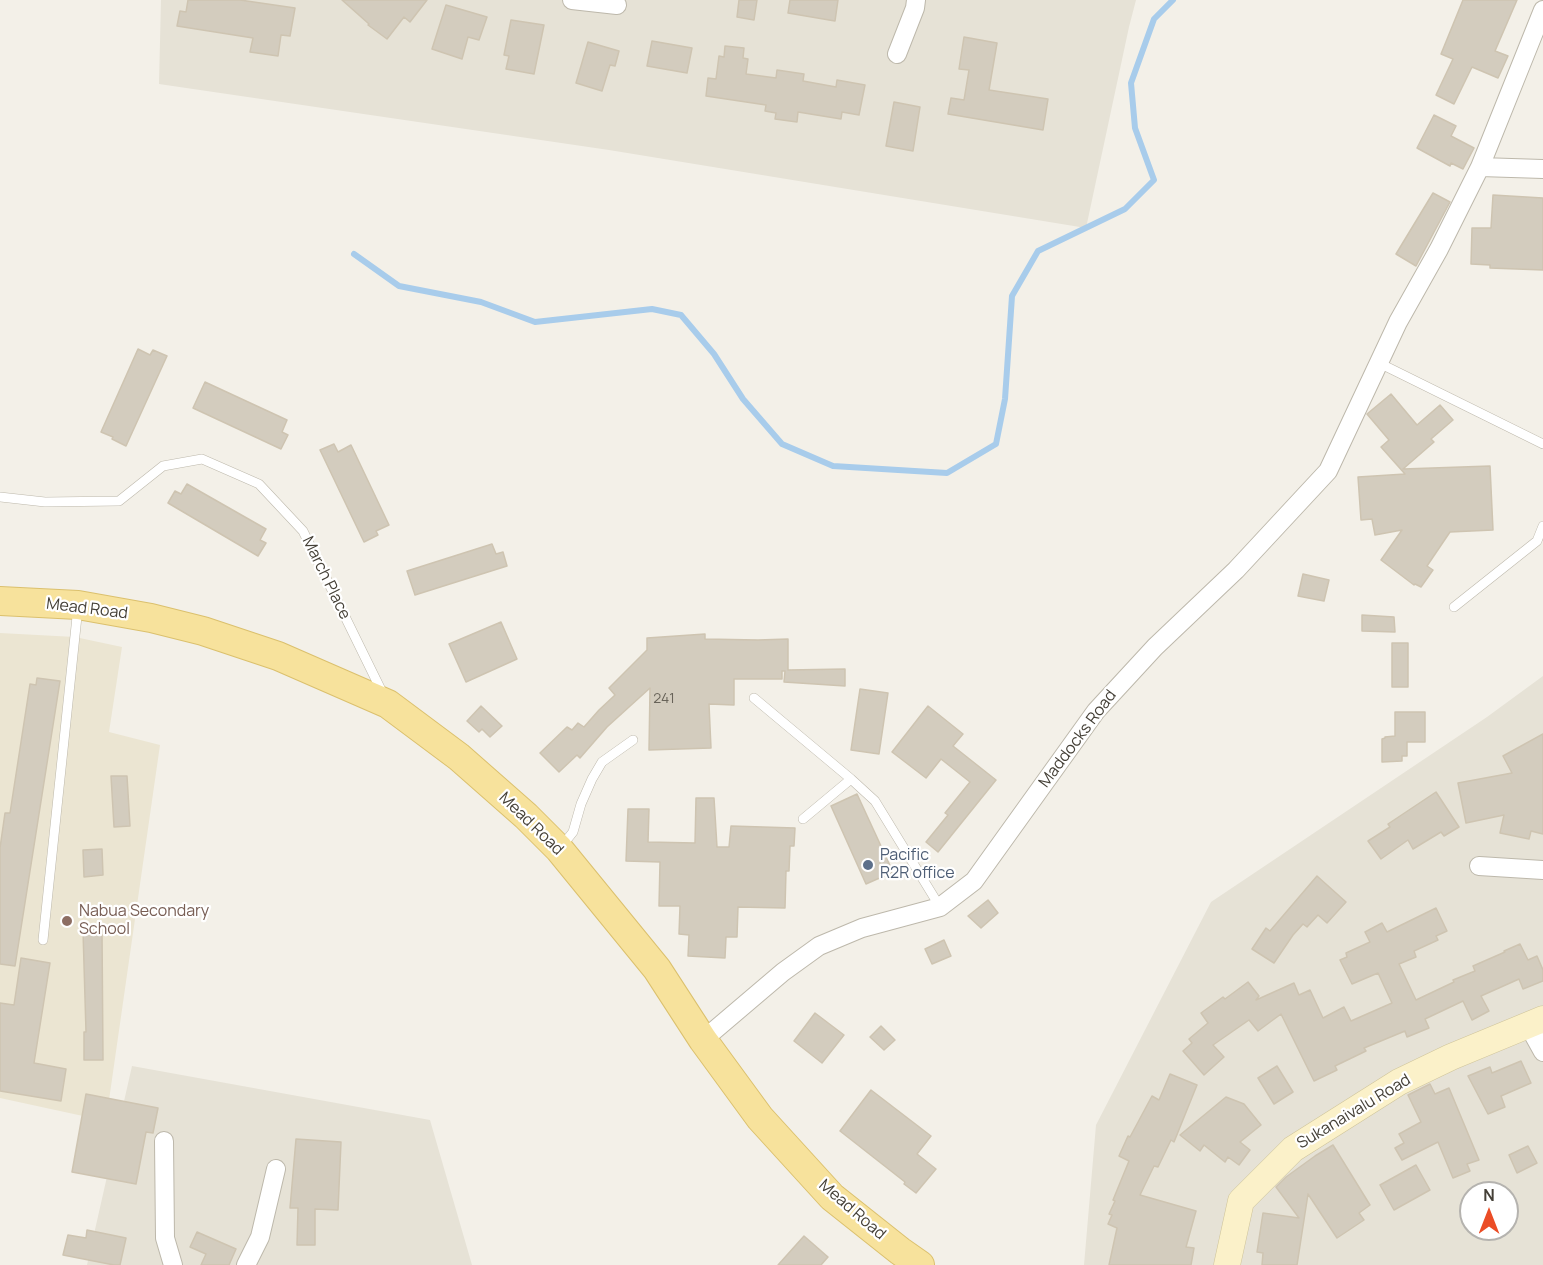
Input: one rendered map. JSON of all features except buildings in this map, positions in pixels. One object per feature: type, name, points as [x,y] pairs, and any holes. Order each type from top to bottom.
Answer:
[{"type":"main road","name":"Mead Road","points":[[0,601],[78,605],[151,618],[203,631],[278,656],[388,704],[459,757],[526,816],[559,849],[657,969],[703,1040],[760,1118],[832,1197],[920,1265]]},
{"type":"main road","name":"Sukanaivalu Road","points":[[1227,1265],[1241,1201],[1293,1149],[1399,1082],[1451,1057],[1536,1022]]},
{"type":"street","points":[[572,0],[617,6]]},
{"type":"street","points":[[897,54],[916,0]]},
{"type":"street","name":"Maddocks Road","points":[[703,1040],[783,972],[819,946],[862,928],[940,907],[974,881],[1096,711],[1155,647],[1236,570],[1328,471],[1398,322],[1439,249],[1480,167],[1543,10]]},
{"type":"street","points":[[1480,167],[1543,169]]},
{"type":"street","points":[[1479,866],[1543,870]]},
{"type":"street","points":[[1536,1022],[1543,1052]]},
{"type":"street","points":[[164,1141],[165,1238],[173,1265]]},
{"type":"street","points":[[246,1265],[260,1237],[276,1169]]},
{"type":"lane","points":[[1379,363],[1543,444]]},
{"type":"lane","name":"March Place","points":[[0,496],[45,502],[118,501],[163,466],[202,459],[259,484],[303,531],[388,704]]},
{"type":"lane","points":[[1454,607],[1537,541],[1543,526]]},
{"type":"lane","points":[[43,940],[78,605]]},
{"type":"lane","points":[[754,698],[874,801],[940,907]]},
{"type":"lane","points":[[559,849],[573,832],[588,788],[602,762],[633,740]]},
{"type":"lane","points":[[803,819],[851,779]]},
{"type":"shaded area","points":[[161,0],[1136,0],[1086,228],[609,150],[159,84]]},
{"type":"shaded area","name":"Nabua Secondary School","points":[[0,633],[75,637],[122,647],[109,732],[160,745],[106,1121],[0,1098]]},
{"type":"shaded area","points":[[1543,676],[1543,1265],[1084,1265],[1096,1125],[1211,902],[1487,717]]},
{"type":"shaded area","points":[[132,1066],[430,1120],[472,1265],[87,1265]]},
{"type":"waterway","points":[[354,254],[399,286],[481,302],[535,322],[652,309],[681,315],[714,354],[743,399],[782,444],[833,466],[947,473],[996,444],[1005,399],[1012,296],[1038,251],[1125,209],[1154,180],[1135,128],[1131,83],[1154,19],[1173,0]]},
{"type":"place","name":"Pacific R2R office","points":[[868,865]]},
{"type":"place","name":"Nabua Secondary School","points":[[67,921]]}]
